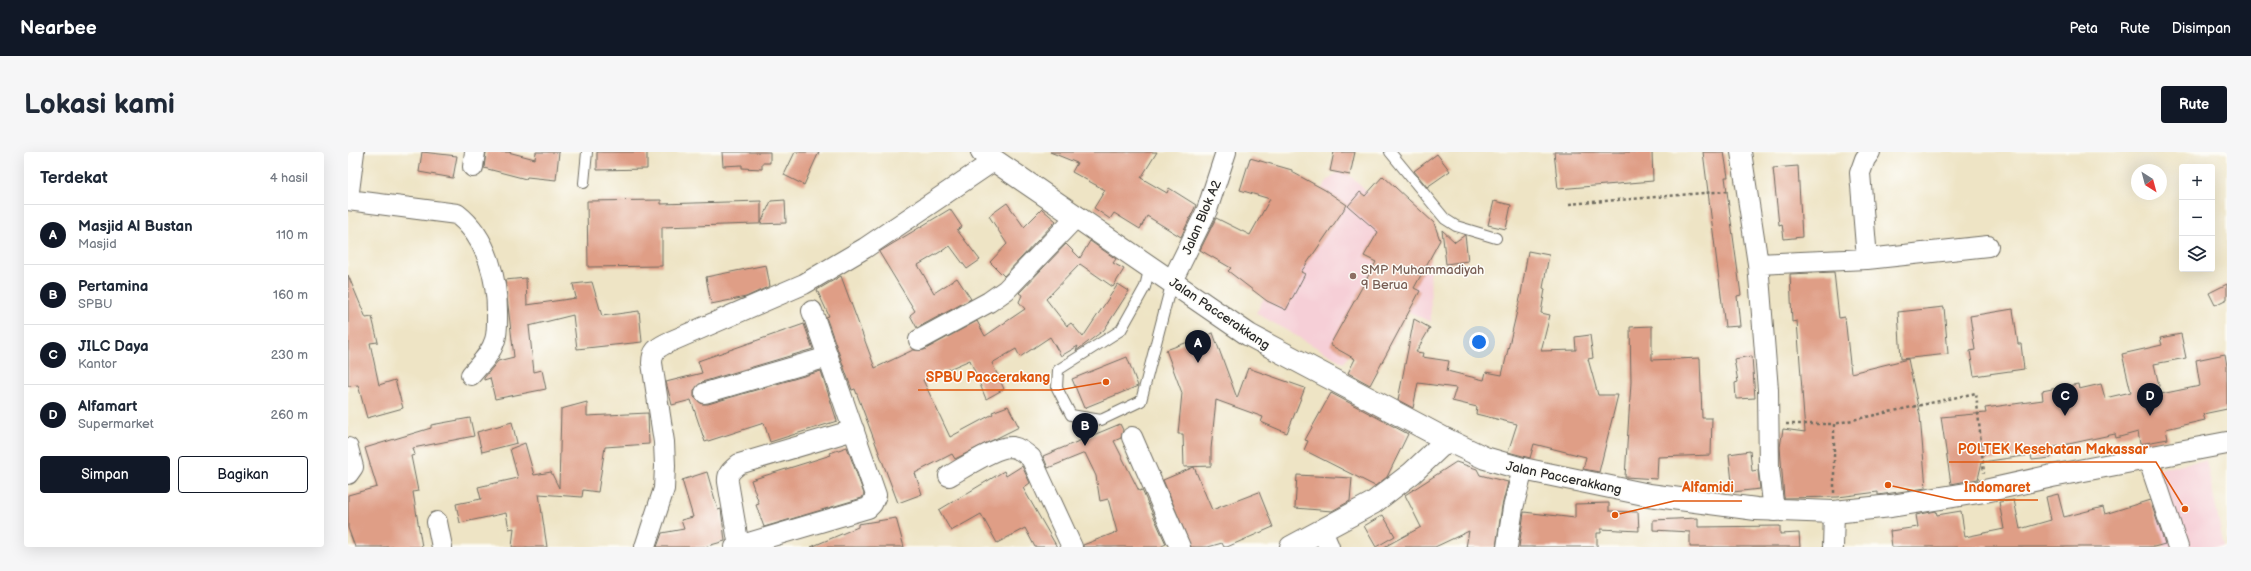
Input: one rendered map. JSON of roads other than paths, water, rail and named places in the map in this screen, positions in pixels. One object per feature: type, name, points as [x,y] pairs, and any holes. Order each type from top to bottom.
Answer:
[{"type":"main road","name":"Jalan Paccerakkang","points":[[988,156],[1249,335],[1447,440],[1485,458],[1523,469],[1649,495],[1774,511],[1834,512],[1891,506],[1985,491],[2052,476],[2227,443]]},
{"type":"main road","points":[[1291,547],[1326,539],[1392,489],[1447,440]]},
{"type":"street","points":[[354,152],[348,200],[456,214],[465,221],[475,234],[492,271],[496,290],[497,316],[496,338],[492,350],[471,375]]},
{"type":"street","name":"Jalan Blok A2","points":[[1172,281],[1207,210],[1226,152]]},
{"type":"street","points":[[1741,152],[1745,190],[1758,264],[1768,390],[1767,424],[1769,469],[1774,511]]},
{"type":"street","points":[[1867,259],[1860,173],[1865,158],[1870,152]]},
{"type":"street","points":[[645,547],[664,489],[664,442],[652,363],[652,355],[655,350],[667,343],[804,284],[865,248],[988,156]]},
{"type":"street","points":[[919,340],[989,302],[1006,290],[1077,216]]},
{"type":"street","points":[[1758,264],[1867,259],[1988,246]]},
{"type":"street","points":[[812,311],[854,430],[876,495],[872,504],[868,508],[738,547],[728,482],[728,477],[731,471],[739,464],[854,430]]},
{"type":"street","points":[[705,393],[828,357]]},
{"type":"street","points":[[1132,437],[1180,547]]},
{"type":"street","points":[[949,476],[1001,448],[1012,447],[1024,452],[1030,458],[1072,547]]},
{"type":"street","points":[[348,448],[353,467],[348,474]]},
{"type":"street","points":[[2148,458],[2178,547]]},
{"type":"street","points":[[1508,547],[1513,508],[1523,469]]},
{"type":"street","points":[[1833,547],[1834,512]]},
{"type":"street","points":[[437,522],[442,547]]},
{"type":"lane","points":[[584,183],[587,152]]},
{"type":"lane","points":[[1390,152],[1445,219],[1456,226],[1496,238]]},
{"type":"lane","points":[[1150,266],[1145,287],[1121,330],[1058,370],[1057,388],[1071,415],[1101,420],[1141,401],[1172,281]]},
{"type":"place","name":"SMP Muhammadiyah 9 Berua","points":[[1353,276]]},
{"type":"place","name":"Masjid Al Bustan","points":[[1198,363]]},
{"type":"place","name":"SPBU Paccerakang","points":[[1106,382]]},
{"type":"place","name":"JILC Daya","points":[[2065,416]]},
{"type":"place","name":"Alfamart","points":[[2150,416]]},
{"type":"place","name":"Pertamina","points":[[1085,446]]},
{"type":"place","name":"Indomaret","points":[[1888,485]]},
{"type":"place","name":"POLTEK Kesehatan Makassar","points":[[2185,509]]},
{"type":"place","name":"Alfamidi","points":[[1615,515]]}]
